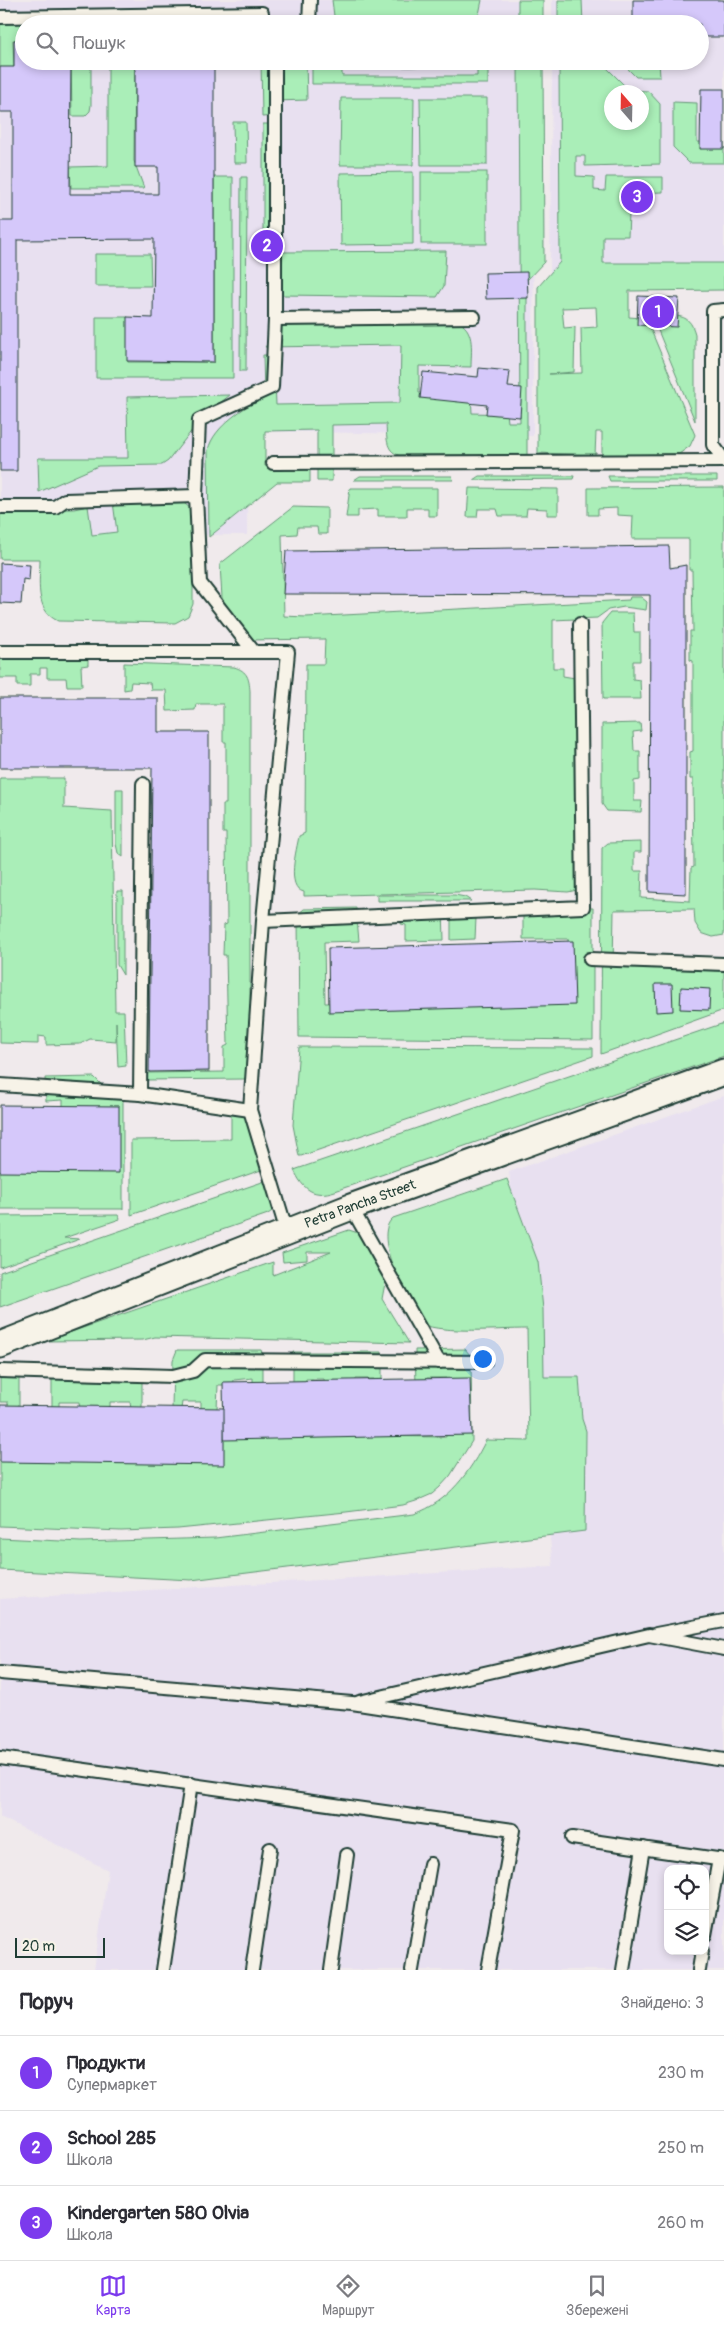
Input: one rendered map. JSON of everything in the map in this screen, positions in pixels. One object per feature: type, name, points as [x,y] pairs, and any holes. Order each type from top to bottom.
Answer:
[{"type":"street","name":"Petra Pancha Street","points":[[0,1345],[351,1207],[724,1072]]},
{"type":"lane","points":[[309,15],[310,0]]},
{"type":"lane","points":[[131,15],[262,13],[262,15]]},
{"type":"lane","points":[[0,17],[15,17]]},
{"type":"lane","points":[[254,652],[200,583],[196,496],[199,420],[272,387],[275,319],[275,70]]},
{"type":"lane","points":[[724,310],[713,311],[713,445],[724,460]]},
{"type":"lane","points":[[275,319],[474,317]]},
{"type":"lane","points":[[273,463],[724,460]]},
{"type":"lane","points":[[0,507],[55,507],[65,500],[196,496]]},
{"type":"lane","points":[[263,921],[583,908],[580,624]]},
{"type":"lane","points":[[0,652],[288,652],[263,921],[250,1110],[287,1232]]},
{"type":"lane","points":[[140,1094],[143,784]]},
{"type":"lane","points":[[590,959],[724,964]]},
{"type":"lane","points":[[0,1085],[140,1094],[250,1110]]},
{"type":"lane","points":[[351,1207],[439,1362]]},
{"type":"lane","points":[[0,1371],[173,1376],[193,1371],[205,1360],[485,1362]]},
{"type":"lane","points":[[352,1703],[649,1635],[724,1621]]},
{"type":"lane","points":[[649,1635],[724,1649]]},
{"type":"lane","points":[[0,1673],[352,1703],[724,1760]]},
{"type":"lane","points":[[0,1758],[513,1830],[488,1970]]},
{"type":"lane","points":[[163,1970],[191,1784]]},
{"type":"lane","points":[[572,1838],[721,1860],[709,1916]]},
{"type":"lane","points":[[623,1970],[642,1848]]},
{"type":"lane","points":[[252,1970],[270,1850]]},
{"type":"lane","points":[[331,1970],[347,1855]]},
{"type":"lane","points":[[412,1970],[430,1864]]},
{"type":"lane","points":[[699,1970],[701,1955]]},
{"type":"shaded area","points":[[0,0],[534,0],[534,15],[15,15],[15,70],[534,70],[533,436],[248,431],[247,535],[0,534]]},
{"type":"shaded area","points":[[552,0],[724,0],[724,273],[550,272],[552,70],[709,70],[709,15],[552,15]]},
{"type":"shaded area","points":[[724,1096],[724,1970],[94,1970],[108,1870],[0,1817],[0,1599],[553,1566],[509,1172]]},
{"type":"green space","points":[[332,0],[482,0],[479,15],[334,15]]},
{"type":"green space","points":[[518,0],[543,0],[543,15],[518,15]]},
{"type":"green space","points":[[558,0],[582,0],[583,15],[558,15]]},
{"type":"green space","points":[[0,16],[15,17],[15,40],[13,40],[14,68],[0,68]]},
{"type":"green space","points":[[71,70],[91,70],[90,111],[85,116],[72,116]]},
{"type":"green space","points":[[108,70],[135,70],[134,161],[144,188],[71,188],[70,167],[108,166]]},
{"type":"green space","points":[[261,70],[306,70],[307,100],[276,101],[276,116],[262,117]]},
{"type":"green space","points":[[312,70],[342,70],[342,76],[477,76],[477,70],[488,70],[488,84],[312,84]]},
{"type":"green space","points":[[518,70],[543,70],[544,262],[527,280],[527,455],[399,455],[394,453],[389,447],[386,424],[332,425],[332,481],[317,481],[317,430],[265,431],[265,466],[310,465],[310,482],[277,482],[209,537],[208,450],[211,441],[223,425],[264,394],[263,355],[274,355],[276,405],[400,403],[401,345],[265,347],[287,319],[460,323],[465,327],[470,336],[471,367],[419,366],[419,393],[471,394],[472,413],[507,414],[508,422],[520,422]]},
{"type":"green space","points":[[559,70],[609,70],[624,85],[604,85],[604,130],[649,130],[649,92],[660,104],[660,164],[585,166],[585,156],[576,156],[576,176],[594,177],[594,190],[605,191],[606,177],[663,177],[663,192],[630,193],[628,236],[603,236],[603,263],[724,263],[724,290],[629,291],[629,317],[642,318],[648,323],[695,435],[690,446],[679,454],[602,455],[602,432],[596,432],[595,455],[538,453],[538,287],[560,262]],"holes":[[[596,307],[597,327],[581,328],[582,373],[549,374],[574,372],[575,327],[564,328],[562,308]]]},
{"type":"green space","points":[[629,70],[660,70],[660,77],[636,77]]},
{"type":"green space","points":[[341,98],[414,98],[413,165],[340,165]]},
{"type":"green space","points":[[420,98],[487,98],[487,165],[421,165]]},
{"type":"green space","points":[[673,102],[697,103],[697,142],[724,142],[724,163],[689,163],[673,147]]},
{"type":"green space","points":[[233,122],[246,122],[247,163],[234,163]]},
{"type":"green space","points":[[263,124],[276,124],[276,245],[263,245]]},
{"type":"green space","points":[[413,172],[413,244],[341,245],[340,173]]},
{"type":"green space","points":[[421,172],[487,172],[487,244],[421,244]]},
{"type":"green space","points":[[214,177],[233,177],[233,378],[96,378],[96,317],[128,317],[128,362],[214,362]]},
{"type":"green space","points":[[241,177],[247,177],[246,371],[240,371]]},
{"type":"green space","points":[[446,251],[444,286],[437,297],[282,295],[282,252]]},
{"type":"green space","points":[[95,254],[150,254],[151,286],[95,286]]},
{"type":"green space","points":[[676,316],[689,321],[695,334],[695,421],[655,323]]},
{"type":"green space","points":[[230,395],[210,411],[168,461],[162,465],[98,466],[39,492],[38,458],[128,458],[127,397]]},
{"type":"green space","points":[[360,476],[452,476],[453,480],[354,480]]},
{"type":"green space","points":[[479,476],[574,476],[573,479],[473,480]]},
{"type":"green space","points":[[608,476],[717,476],[717,481],[610,481]]},
{"type":"green space","points":[[724,487],[724,935],[713,937],[701,933],[695,923],[694,909],[614,910],[613,966],[724,965],[724,1010],[601,1054],[602,848],[608,843],[641,842],[641,852],[634,852],[634,871],[642,871],[641,898],[690,901],[691,868],[694,867],[693,779],[690,779],[690,752],[693,751],[693,661],[690,660],[690,631],[693,631],[692,570],[689,570],[689,539],[632,539],[633,516],[617,515],[617,508],[598,509],[598,515],[588,515],[588,488]]},
{"type":"green space","points":[[350,488],[437,488],[437,516],[428,516],[428,508],[407,508],[407,516],[378,516],[378,509],[358,510],[358,517],[346,517]]},
{"type":"green space","points":[[469,488],[558,489],[558,515],[547,515],[547,509],[527,508],[526,516],[499,516],[497,509],[478,509],[477,517],[467,517]]},
{"type":"green space","points":[[180,500],[190,508],[193,514],[193,604],[188,616],[175,623],[58,621],[50,616],[42,602],[39,585],[40,559],[0,559],[0,510],[74,509],[88,506],[92,535],[117,532],[113,502]]},
{"type":"green space","points":[[293,507],[327,508],[327,534],[318,534],[317,527],[298,527],[297,534],[282,535],[284,616],[306,617],[629,600],[630,597],[641,597],[647,602],[646,610],[624,607],[608,610],[597,618],[553,620],[553,668],[563,668],[563,676],[575,678],[577,890],[568,892],[535,890],[304,896],[304,892],[298,889],[294,876],[295,858],[299,836],[305,833],[306,664],[324,664],[325,639],[248,640],[233,636],[225,625],[223,615],[220,564]]},
{"type":"green space","points":[[610,613],[633,613],[634,632],[640,632],[640,661],[633,661],[633,679],[640,680],[641,699],[603,699],[602,623]]},
{"type":"green space","points":[[0,657],[88,657],[88,665],[81,666],[82,686],[67,686],[66,678],[47,678],[47,668],[40,668],[40,674],[30,674],[30,686],[17,686],[17,678],[0,678]]},
{"type":"green space","points":[[124,663],[234,667],[245,673],[248,679],[250,691],[250,1072],[245,1079],[146,1080],[144,1073],[224,1072],[224,1047],[228,1045],[226,955],[223,955],[224,925],[227,924],[226,833],[223,833],[223,804],[226,804],[226,742],[223,742],[223,704],[196,704],[195,710],[167,711],[166,690],[151,690],[150,683],[131,682],[130,689],[124,690]]},
{"type":"green space","points":[[640,723],[641,731],[633,732],[634,751],[640,751],[640,780],[634,781],[634,801],[642,801],[641,812],[607,811],[602,804],[602,724]]},
{"type":"green space","points":[[0,778],[64,778],[64,808],[112,811],[115,1011],[124,1011],[126,1066],[118,1067],[116,1022],[116,1041],[90,1039],[80,1044],[46,1045],[46,1037],[38,1036],[38,1044],[0,1043]]},
{"type":"green space","points":[[116,789],[123,789],[123,857],[118,853],[116,844]]},
{"type":"green space","points":[[117,891],[123,891],[123,975],[117,965]]},
{"type":"green space","points":[[377,895],[455,895],[465,897],[471,901],[377,901]]},
{"type":"green space","points":[[356,908],[359,941],[324,942],[325,1003],[568,1001],[568,939],[523,939],[523,908],[593,908],[593,1040],[299,1037],[298,914],[304,909]]},
{"type":"green space","points":[[443,909],[444,940],[406,941],[406,925],[401,924],[401,920]]},
{"type":"green space","points":[[451,909],[474,911],[476,918],[475,939],[451,940]]},
{"type":"green space","points":[[724,1023],[724,1056],[335,1191],[315,1193],[310,1191],[301,1183],[294,1170]]},
{"type":"green space","points":[[299,1047],[593,1048],[593,1056],[299,1156],[293,1125]]},
{"type":"green space","points":[[94,1077],[105,1088],[123,1100],[123,1209],[0,1209],[0,1170],[63,1107],[63,1100],[46,1101],[45,1078]]},
{"type":"green space","points":[[231,1109],[244,1110],[267,1168],[131,1215],[131,1140],[231,1139]]},
{"type":"green space","points":[[271,1179],[276,1208],[268,1214],[0,1307],[0,1272]]},
{"type":"green space","points":[[507,1179],[538,1262],[543,1309],[544,1377],[579,1377],[582,1419],[586,1431],[585,1531],[191,1580],[0,1570],[0,1538],[81,1542],[215,1538],[414,1514],[438,1502],[448,1494],[473,1463],[486,1440],[529,1441],[527,1329],[458,1330],[421,1324],[394,1270],[386,1240],[387,1227],[393,1218]]},
{"type":"green space","points":[[118,1215],[120,1219],[64,1238],[80,1239],[0,1267],[0,1216]]},
{"type":"green space","points":[[349,1230],[361,1234],[386,1278],[382,1299],[409,1343],[155,1337],[143,1340],[45,1341],[273,1262],[273,1275],[331,1252],[307,1252],[307,1260],[283,1262],[282,1253]]},
{"type":"green space","points":[[465,1349],[471,1356],[472,1441],[450,1476],[440,1487],[432,1494],[416,1501],[403,1505],[346,1512],[178,1529],[121,1531],[0,1526],[0,1460],[217,1434],[446,1437],[446,1378],[427,1378],[426,1385],[416,1384],[415,1350]]},
{"type":"green space","points":[[177,1350],[261,1350],[263,1355],[263,1385],[253,1384],[253,1378],[234,1380],[233,1385],[218,1385],[217,1409],[201,1409],[201,1402],[182,1402],[181,1409],[172,1410],[173,1360]]},
{"type":"green space","points":[[293,1352],[382,1352],[382,1385],[375,1385],[374,1379],[356,1379],[355,1385],[325,1385],[324,1379],[306,1379],[305,1386],[293,1386]]},
{"type":"green space","points":[[0,1373],[19,1373],[19,1410],[8,1410],[8,1402],[0,1402]]},
{"type":"green space","points":[[52,1374],[142,1379],[142,1409],[131,1409],[130,1402],[110,1402],[110,1409],[80,1409],[79,1402],[59,1402],[59,1410],[52,1410]]},
{"type":"building","points":[[633,0],[724,0],[724,37],[709,37],[709,15],[633,15]]},
{"type":"building","points":[[15,40],[15,70],[71,70],[70,194],[158,194],[158,167],[135,167],[135,70],[214,70],[214,362],[127,361],[127,317],[153,318],[154,239],[17,240],[17,471],[0,471],[0,221],[13,221],[13,112],[0,112],[0,67],[14,67]]},
{"type":"building","points":[[701,89],[724,89],[724,149],[700,149]]},
{"type":"building","points":[[527,272],[528,298],[486,299],[485,273]]},
{"type":"building","points":[[638,296],[679,298],[677,327],[637,325]]},
{"type":"building","points":[[479,368],[510,371],[508,387],[522,388],[520,417],[486,414],[487,405],[420,398],[423,372],[478,377]]},
{"type":"building","points":[[669,546],[670,568],[686,565],[686,894],[649,892],[650,595],[283,594],[286,551]]},
{"type":"building","points":[[0,563],[30,565],[29,580],[23,579],[21,604],[0,603]]},
{"type":"building","points":[[0,698],[158,698],[158,732],[209,732],[209,1071],[149,1072],[152,768],[0,768]]},
{"type":"building","points":[[573,941],[575,1005],[329,1012],[328,948]]},
{"type":"building","points":[[655,984],[672,984],[673,1011],[656,1012]]},
{"type":"building","points":[[681,987],[710,989],[709,1010],[680,1009]]},
{"type":"building","points":[[0,1105],[119,1106],[119,1173],[0,1172]]},
{"type":"building","points":[[470,1378],[472,1435],[224,1440],[223,1382]]},
{"type":"building","points":[[0,1405],[224,1408],[224,1465],[0,1462]]},
{"type":"place","name":"Kindergarten 580 Olvia","points":[[637,197]]},
{"type":"place","name":"School 285","points":[[267,246]]},
{"type":"place","name":"Продукти","points":[[658,312]]}]
